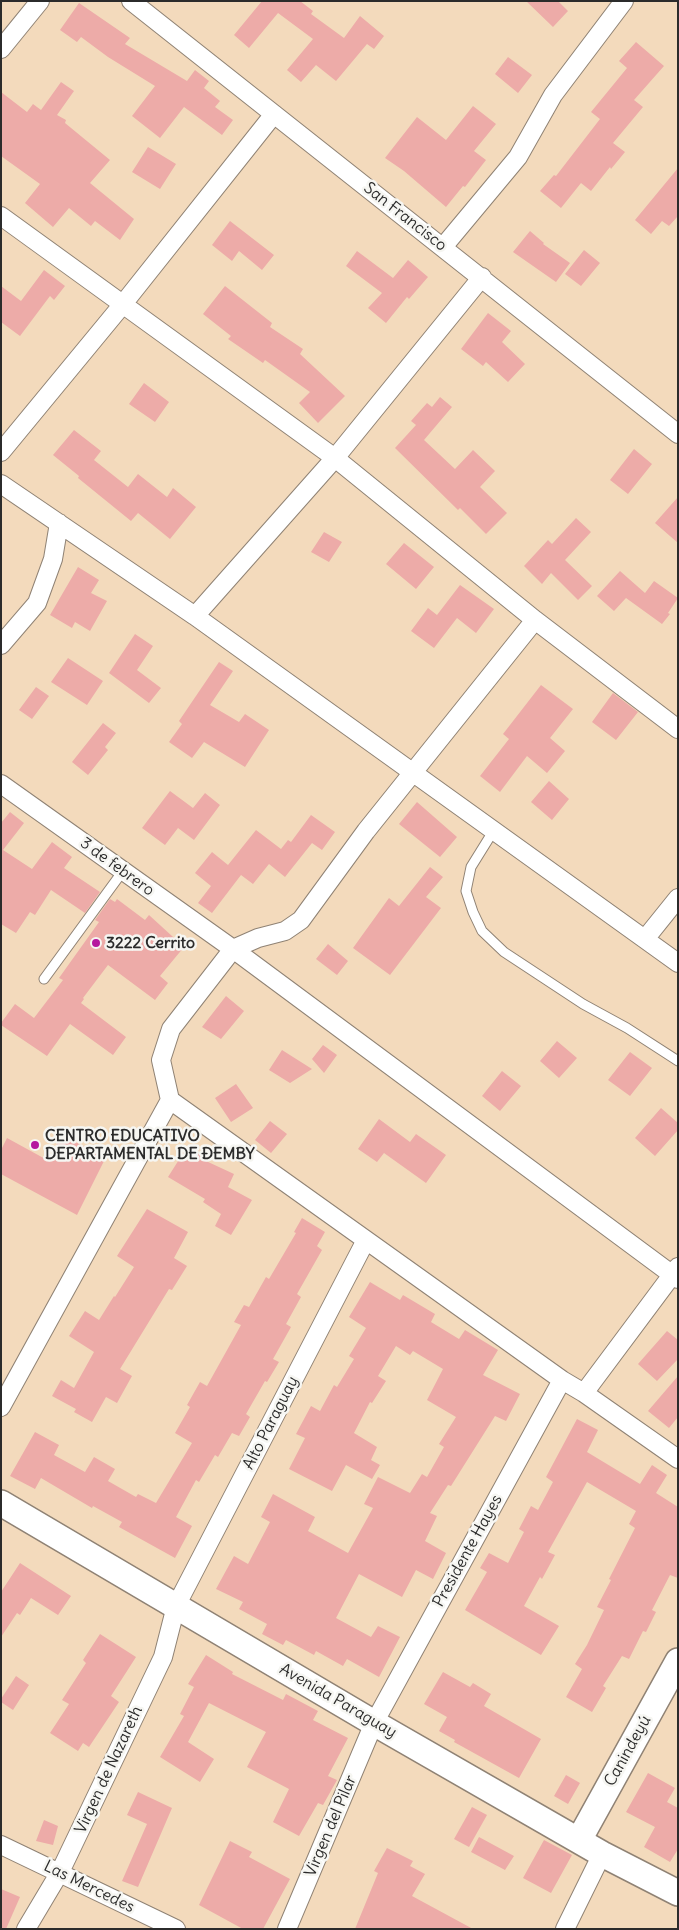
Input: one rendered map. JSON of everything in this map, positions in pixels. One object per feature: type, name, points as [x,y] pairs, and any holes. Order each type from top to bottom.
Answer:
[{"type":"street","points":[[1,48],[40,1]]},
{"type":"street","name":"San Francisco","points":[[131,1],[678,434]]},
{"type":"street","points":[[443,247],[518,157],[553,95],[624,1]]},
{"type":"street","points":[[1,452],[124,304],[274,114]]},
{"type":"street","points":[[1,216],[335,458],[535,620],[678,729]]},
{"type":"street","points":[[195,616],[335,458],[482,277]]},
{"type":"street","points":[[1,484],[195,616],[678,962]]},
{"type":"street","points":[[1,645],[37,603],[54,559],[59,523]]},
{"type":"street","points":[[1,1407],[170,1100],[162,1060],[171,1029],[233,949],[258,938],[285,931],[301,920],[366,831],[535,620]]},
{"type":"street","name":"3 de febrero","points":[[1,784],[233,949],[676,1273]]},
{"type":"street","points":[[645,939],[678,898]]},
{"type":"street","points":[[170,1100],[562,1380],[584,1393],[678,1459]]},
{"type":"street","name":"Alto Paraguay","points":[[176,1606],[366,1240]]},
{"type":"street","points":[[584,1393],[676,1273]]},
{"type":"street","name":"Presidente Hayes","points":[[374,1723],[562,1380]]},
{"type":"street","name":"Avenida Paraguay","points":[[1,1502],[374,1723],[602,1854],[678,1893]]},
{"type":"street","name":"Virgen de Nazareth","points":[[26,1929],[60,1872],[163,1657],[176,1606]]},
{"type":"street","name":"Canindeyú","points":[[579,1840],[678,1661]]},
{"type":"street","name":"Virgen del Pilar","points":[[287,1929],[374,1723]]},
{"type":"street","name":"Las Mercedes","points":[[1,1845],[176,1929]]},
{"type":"street","points":[[565,1929],[602,1854]]},
{"type":"lane","points":[[494,830],[471,867],[466,891],[482,931],[504,952],[583,1004],[627,1028],[678,1061]]},
{"type":"lane","points":[[44,979],[123,871]]},
{"type":"building","points":[[262,1],[300,1],[313,11],[311,14],[344,38],[360,16],[384,36],[374,49],[367,44],[336,81],[316,65],[301,82],[287,70],[313,39],[278,13],[249,48],[234,35]]},
{"type":"building","points":[[526,1],[558,1],[568,11],[553,27]]},
{"type":"building","points":[[79,3],[130,38],[125,44],[187,81],[195,70],[209,81],[204,88],[220,101],[215,107],[233,120],[222,135],[184,107],[160,138],[132,116],[155,86],[108,57],[81,37],[77,42],[60,30]]},
{"type":"building","points":[[636,42],[664,66],[634,100],[643,107],[613,143],[625,152],[591,191],[581,183],[561,208],[540,191],[554,175],[556,176],[600,119],[591,112],[627,68],[619,61]]},
{"type":"building","points":[[508,57],[532,75],[518,93],[495,74]]},
{"type":"building","points":[[61,82],[74,91],[57,115],[66,120],[65,123],[110,160],[90,183],[134,219],[120,240],[95,221],[91,226],[69,208],[53,227],[25,203],[40,184],[1,156],[1,92],[27,112],[33,104],[41,110]]},
{"type":"building","points":[[473,106],[496,124],[474,151],[486,160],[465,187],[463,186],[446,207],[404,171],[385,158],[417,117],[446,140]]},
{"type":"building","points":[[148,147],[176,164],[160,189],[132,172]]},
{"type":"building","points":[[678,168],[678,216],[669,226],[662,221],[651,234],[635,220]]},
{"type":"building","points":[[230,221],[274,255],[262,270],[239,251],[232,261],[212,245]]},
{"type":"building","points":[[530,231],[543,244],[570,263],[556,282],[513,252]]},
{"type":"building","points":[[584,250],[600,263],[581,286],[565,274]]},
{"type":"building","points":[[357,251],[393,278],[408,260],[428,277],[409,299],[407,297],[386,323],[368,308],[382,293],[346,266]]},
{"type":"building","points":[[44,270],[65,286],[54,300],[50,296],[20,336],[1,322],[1,286],[21,301]]},
{"type":"building","points":[[225,286],[272,323],[270,327],[303,349],[300,354],[345,396],[318,423],[299,403],[310,392],[265,360],[263,363],[228,339],[231,336],[203,314]]},
{"type":"building","points":[[488,313],[511,331],[502,342],[525,364],[508,382],[486,362],[483,366],[461,349]]},
{"type":"building","points":[[144,383],[169,402],[155,422],[129,404]]},
{"type":"building","points":[[440,397],[452,407],[424,440],[455,469],[473,450],[495,471],[480,487],[507,513],[486,534],[460,508],[458,510],[395,448],[416,425],[411,421],[427,403],[432,407]]},
{"type":"building","points":[[74,430],[101,451],[94,460],[128,487],[138,474],[167,497],[173,488],[196,507],[170,539],[138,513],[131,521],[53,455]]},
{"type":"building","points":[[634,449],[652,464],[628,494],[610,480]]},
{"type":"building","points":[[678,497],[678,543],[655,523]]},
{"type":"building","points":[[576,518],[591,532],[565,560],[592,586],[578,600],[551,573],[542,584],[524,566],[548,540],[552,544]]},
{"type":"building","points":[[324,532],[342,542],[329,562],[311,552]]},
{"type":"building","points":[[404,543],[434,567],[416,589],[386,564]]},
{"type":"building","points":[[78,567],[99,580],[91,593],[107,601],[90,631],[75,622],[72,628],[50,615]]},
{"type":"building","points":[[620,571],[645,593],[654,581],[678,598],[668,613],[670,614],[662,624],[626,598],[614,611],[597,596]]},
{"type":"building","points":[[460,585],[494,609],[476,633],[457,618],[434,648],[411,631],[428,608],[437,615]]},
{"type":"building","points":[[135,634],[153,646],[137,670],[161,688],[149,703],[109,673]]},
{"type":"building","points":[[68,658],[103,681],[87,705],[51,682]]},
{"type":"building","points":[[219,662],[233,671],[210,705],[239,722],[245,714],[269,730],[245,767],[204,742],[192,758],[169,742],[182,724],[179,721]]},
{"type":"building","points":[[541,685],[573,709],[550,738],[565,751],[547,773],[527,756],[500,792],[480,776],[509,739],[503,734]]},
{"type":"building","points":[[36,687],[49,696],[32,719],[19,710]]},
{"type":"building","points":[[613,693],[638,712],[616,740],[592,722]]},
{"type":"building","points":[[103,723],[116,733],[105,747],[108,750],[88,775],[72,762]]},
{"type":"building","points":[[549,781],[569,799],[552,820],[531,802]]},
{"type":"building","points":[[170,791],[193,808],[205,793],[220,805],[194,840],[178,828],[165,845],[142,828]]},
{"type":"building","points":[[417,802],[457,837],[440,857],[399,824]]},
{"type":"building","points":[[10,812],[24,823],[3,850],[32,869],[52,842],[72,857],[64,868],[100,892],[85,913],[51,890],[35,915],[30,912],[16,933],[1,924],[1,823]]},
{"type":"building","points":[[311,815],[335,832],[322,850],[312,843],[285,877],[269,864],[253,884],[241,875],[212,913],[198,903],[211,886],[195,873],[212,852],[228,865],[256,830],[281,849],[288,840],[291,842]]},
{"type":"building","points":[[430,867],[443,877],[426,897],[441,908],[390,975],[353,948],[389,898],[399,906]]},
{"type":"building","points":[[110,899],[115,902],[117,899],[145,920],[149,915],[184,947],[160,976],[168,983],[155,1000],[108,965],[83,998],[81,1003],[126,1037],[113,1055],[70,1024],[47,1056],[1,1025],[1,1023],[15,1004],[34,1018],[63,980],[59,978],[99,922],[95,920]]},
{"type":"building","points":[[328,944],[348,961],[337,975],[316,959]]},
{"type":"building","points":[[226,996],[244,1011],[221,1039],[202,1027]]},
{"type":"building","points":[[557,1041],[577,1058],[559,1078],[540,1061]]},
{"type":"building","points":[[323,1045],[337,1055],[324,1073],[312,1059]]},
{"type":"building","points":[[282,1050],[312,1069],[290,1083],[269,1070]]},
{"type":"building","points":[[630,1052],[652,1068],[630,1096],[608,1080]]},
{"type":"building","points":[[502,1071],[521,1086],[500,1111],[482,1096]]},
{"type":"building","points":[[236,1084],[253,1108],[231,1122],[215,1098]]},
{"type":"building","points":[[661,1108],[678,1123],[678,1130],[655,1156],[635,1138]]},
{"type":"building","points":[[379,1119],[410,1142],[416,1134],[446,1155],[426,1183],[384,1153],[377,1162],[358,1149]]},
{"type":"building","points":[[270,1121],[287,1134],[271,1153],[255,1140]]},
{"type":"building","points":[[61,1135],[106,1157],[77,1215],[1,1174],[1,1150],[7,1138],[49,1161]]},
{"type":"building","points":[[187,1147],[208,1159],[206,1161],[234,1174],[228,1187],[252,1200],[231,1235],[215,1226],[221,1214],[203,1202],[205,1199],[168,1177]]},
{"type":"building","points":[[147,1209],[188,1232],[174,1258],[187,1266],[172,1290],[169,1289],[120,1369],[132,1376],[117,1403],[106,1397],[92,1422],[74,1412],[76,1409],[52,1396],[61,1380],[74,1388],[94,1352],[69,1336],[85,1311],[99,1320],[134,1267],[117,1256]]},
{"type":"building","points":[[302,1218],[325,1232],[317,1246],[322,1250],[297,1294],[301,1297],[286,1324],[291,1327],[273,1359],[279,1362],[267,1382],[265,1381],[246,1414],[250,1417],[239,1436],[232,1433],[218,1457],[215,1455],[199,1482],[196,1480],[176,1517],[192,1526],[175,1558],[119,1527],[122,1522],[93,1506],[92,1508],[41,1478],[35,1489],[10,1476],[35,1432],[59,1445],[54,1455],[85,1472],[94,1457],[115,1469],[108,1481],[136,1497],[138,1494],[156,1503],[192,1443],[175,1433],[190,1407],[187,1405],[200,1382],[207,1386],[241,1325],[234,1322],[244,1305],[249,1307],[266,1277],[269,1279],[296,1233],[294,1232]]},
{"type":"building","points":[[370,1282],[400,1300],[403,1295],[435,1314],[431,1322],[459,1339],[465,1330],[498,1350],[483,1375],[520,1394],[506,1421],[495,1416],[451,1486],[448,1485],[430,1513],[437,1516],[425,1541],[446,1553],[433,1579],[416,1570],[402,1597],[359,1574],[336,1618],[371,1637],[378,1626],[400,1637],[379,1677],[347,1659],[343,1666],[316,1651],[314,1655],[286,1640],[283,1645],[262,1634],[267,1624],[239,1609],[243,1602],[216,1589],[234,1556],[248,1564],[270,1522],[261,1517],[273,1494],[315,1517],[308,1531],[348,1553],[373,1508],[364,1504],[378,1477],[410,1493],[422,1474],[427,1477],[444,1447],[439,1444],[456,1417],[427,1400],[443,1369],[413,1351],[410,1355],[396,1346],[378,1376],[386,1381],[372,1403],[370,1402],[354,1433],[377,1447],[371,1460],[380,1465],[372,1479],[346,1465],[332,1491],[289,1469],[305,1438],[296,1434],[311,1406],[320,1411],[334,1385],[337,1387],[354,1359],[349,1356],[366,1328],[349,1317]]},
{"type":"building","points":[[667,1331],[678,1340],[678,1359],[657,1381],[638,1364]]},
{"type":"building","points":[[678,1376],[678,1417],[669,1428],[648,1411]]},
{"type":"building","points":[[577,1419],[598,1430],[587,1452],[640,1484],[652,1465],[667,1475],[656,1493],[678,1507],[678,1578],[670,1575],[652,1610],[656,1612],[646,1632],[643,1631],[629,1659],[622,1656],[603,1686],[606,1688],[592,1712],[566,1697],[582,1669],[575,1664],[587,1645],[604,1610],[597,1607],[635,1528],[629,1524],[636,1511],[587,1482],[548,1552],[555,1555],[524,1606],[559,1626],[541,1655],[465,1610],[487,1572],[480,1568],[489,1553],[508,1563],[524,1532],[519,1529],[531,1506],[538,1510],[553,1482],[546,1477]]},
{"type":"building","points":[[20,1563],[71,1596],[58,1615],[31,1598],[20,1615],[17,1613],[1,1637],[1,1592]]},
{"type":"building","points":[[100,1634],[136,1657],[111,1696],[119,1702],[89,1747],[83,1743],[78,1751],[50,1733],[69,1704],[62,1700],[86,1663],[83,1660]]},
{"type":"building","points":[[206,1655],[233,1672],[232,1674],[283,1700],[286,1694],[318,1711],[313,1720],[348,1738],[328,1776],[337,1780],[323,1805],[318,1803],[299,1836],[273,1822],[289,1789],[247,1767],[266,1732],[209,1703],[188,1742],[214,1759],[200,1782],[160,1757],[184,1716],[180,1714],[194,1687],[188,1684]]},
{"type":"building","points":[[443,1672],[470,1687],[473,1683],[491,1694],[484,1706],[541,1739],[519,1778],[454,1742],[455,1740],[439,1731],[447,1717],[424,1704]]},
{"type":"building","points":[[16,1676],[29,1685],[13,1710],[1,1702],[1,1699]]},
{"type":"building","points":[[648,1773],[675,1788],[667,1802],[678,1808],[678,1849],[670,1862],[644,1847],[655,1827],[626,1812]]},
{"type":"building","points":[[566,1775],[580,1783],[568,1804],[554,1796]]},
{"type":"building","points":[[138,1792],[172,1808],[138,1887],[122,1881],[147,1824],[127,1815]]},
{"type":"building","points":[[472,1807],[487,1815],[469,1847],[454,1839]]},
{"type":"building","points":[[44,1820],[58,1826],[53,1845],[36,1841]]},
{"type":"building","points":[[479,1837],[514,1856],[505,1870],[471,1852]]},
{"type":"building","points":[[544,1840],[572,1855],[551,1893],[523,1878]]},
{"type":"building","points":[[230,1841],[252,1852],[249,1857],[290,1879],[263,1929],[243,1929],[199,1905]]},
{"type":"building","points":[[387,1848],[413,1861],[410,1866],[425,1874],[412,1896],[473,1929],[355,1929],[378,1873],[374,1871]]},
{"type":"building","points":[[1,1889],[20,1897],[6,1929],[1,1929]]},
{"type":"place","name":"3222 Cerrito","points":[[96,943]]},
{"type":"place","name":"CENTRO EDUCATIVO DEPARTAMENTAL DE ÐEMBY","points":[[35,1145]]}]
